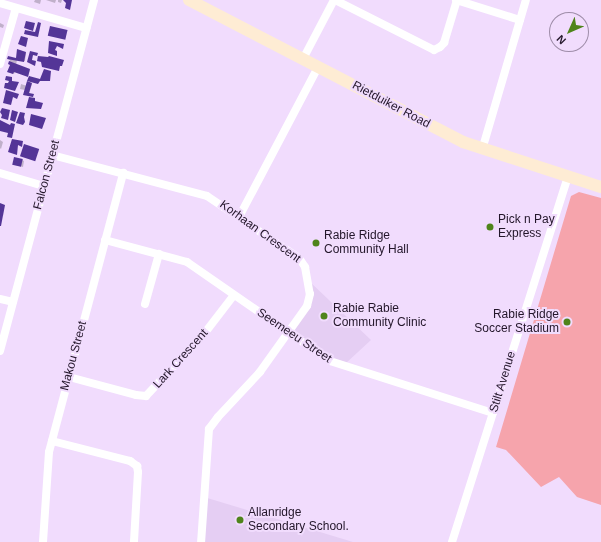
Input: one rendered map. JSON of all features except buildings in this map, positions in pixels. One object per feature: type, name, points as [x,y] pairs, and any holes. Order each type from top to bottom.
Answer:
[{"type":"street","name":"Falcon Street","points":[[0,351],[94,0]]},
{"type":"street","name":"Rietduiker Road","points":[[189,0],[451,136],[482,150],[601,187]]},
{"type":"street","points":[[303,59],[335,0],[434,50],[444,43],[457,0],[520,20]]},
{"type":"street","points":[[482,150],[526,0]]},
{"type":"street","points":[[0,3],[86,28]]},
{"type":"street","points":[[0,64],[16,8]]},
{"type":"street","points":[[239,216],[318,67]]},
{"type":"street","name":"Korhaan Crescent","points":[[52,155],[207,196],[239,216],[299,258],[305,267],[310,294],[309,303],[260,372],[218,417],[209,429],[201,542]]},
{"type":"street","points":[[0,173],[44,186]]},
{"type":"street","name":"Makou Street","points":[[42,542],[48,456],[123,173]]},
{"type":"street","name":"Stilt Avenue","points":[[452,542],[568,177]]},
{"type":"street","name":"Seemeeu Street","points":[[105,240],[187,262],[288,333],[333,362],[493,413]]},
{"type":"street","points":[[145,304],[159,254]]},
{"type":"street","name":"Lark Crescent","points":[[69,377],[146,396],[204,334],[234,295]]},
{"type":"street","points":[[0,299],[13,302]]},
{"type":"street","points":[[52,441],[130,461],[137,466],[138,472],[134,542]]},
{"type":"shaded area","name":"Rabie Ridge Soccer Stadium","points":[[579,192],[601,198],[601,505],[577,497],[559,477],[541,487],[506,450],[496,447],[571,196]]},
{"type":"shaded area","name":"Rabie Rabie Community Clinic","points":[[309,281],[371,340],[345,364],[330,358],[291,331],[312,301]]},
{"type":"shaded area","name":"Allanridge Secondary School.","points":[[204,497],[353,542],[201,542]]},
{"type":"place","name":"Pick n Pay Express","points":[[490,227]]},
{"type":"place","name":"Rabie Ridge Community Hall","points":[[316,243]]},
{"type":"place","name":"Rabie Rabie Community Clinic","points":[[324,316]]},
{"type":"place","name":"Rabie Ridge Soccer Stadium","points":[[567,322]]},
{"type":"place","name":"Allanridge Secondary School.","points":[[240,520]]}]
